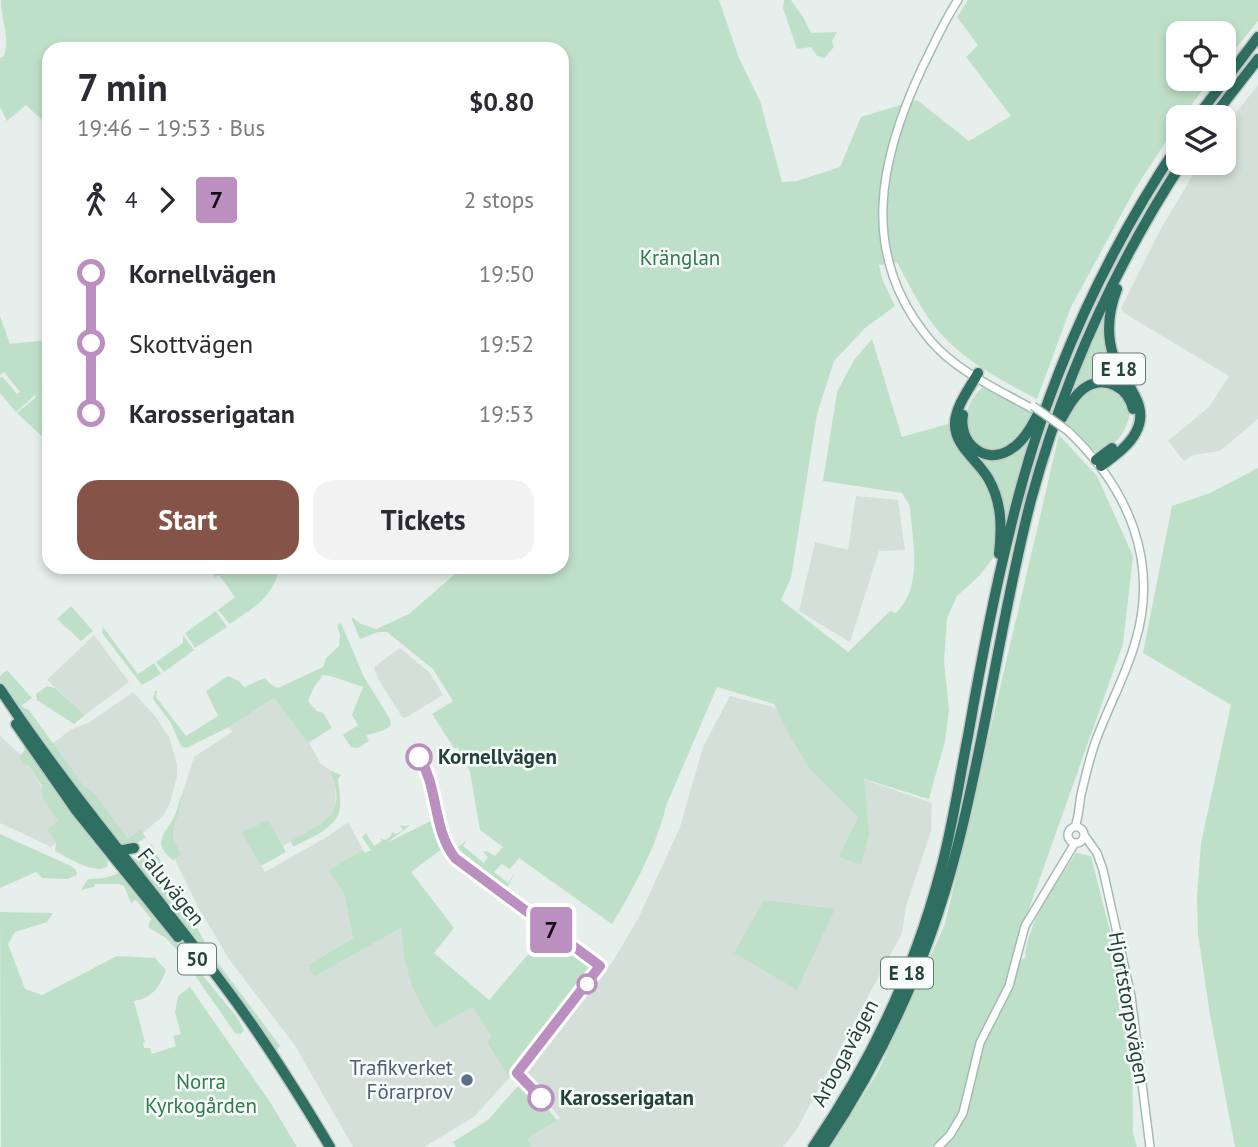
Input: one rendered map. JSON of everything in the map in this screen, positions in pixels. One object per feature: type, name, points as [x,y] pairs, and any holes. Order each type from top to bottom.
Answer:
[{"type":"highway","points":[[1206,105],[1258,37]]},
{"type":"highway","points":[[1222,105],[1258,59]]},
{"type":"highway","name":"E 18","points":[[986,641],[1013,516],[1048,404],[1102,276],[1142,201],[1166,164]]},
{"type":"highway","name":"E 18","points":[[1055,426],[1084,348],[1118,276],[1175,175]]},
{"type":"highway","name":"E 18","points":[[1097,464],[1132,439],[1140,417],[1138,400],[1116,363],[1110,340],[1110,315],[1120,281],[1118,276]]},
{"type":"highway","name":"E 18","points":[[976,374],[962,426],[968,443],[984,454],[996,455],[1013,448],[1048,404]]},
{"type":"highway","name":"E 18","points":[[976,374],[959,407],[955,424],[959,441],[992,485],[1000,514],[999,550],[986,641]]},
{"type":"highway","name":"E 18","points":[[1055,426],[1086,387],[1104,383],[1122,389],[1132,405],[1132,423],[1127,434],[1097,464]]},
{"type":"highway","name":"Arbogavägen","points":[[823,1147],[867,1076],[909,989],[935,921],[962,829],[1018,554],[1033,493],[1055,426]]},
{"type":"highway","name":"Arbogavägen","points":[[813,1147],[854,1083],[902,986],[932,903],[954,814],[986,641]]},
{"type":"highway","name":"Faluvägen","points":[[0,689],[121,859],[231,1004],[323,1147]]},
{"type":"highway","name":"Faluvägen","points":[[0,700],[50,774],[242,1009],[330,1147]]},
{"type":"highway","points":[[121,859],[134,848]]},
{"type":"street","points":[[938,1147],[950,1135],[963,1113],[980,1043],[1009,986],[1025,926],[1081,831],[1080,802],[1096,742],[1135,644],[1143,598],[1143,563],[1135,533],[1116,489],[1097,464],[1067,432],[939,349],[914,320],[892,276],[887,257],[882,201],[890,155],[904,111],[943,26],[958,0]]},
{"type":"street","points":[[1061,865],[1069,830],[1081,831]]},
{"type":"street","points":[[1081,831],[1099,860]]},
{"type":"street","points":[[1068,836],[1099,860]]},
{"type":"street","name":"Hjortstorpsvägen","points":[[1099,860],[1131,996],[1150,1147]]},
{"type":"shaded area","points":[[1258,85],[1258,419],[1220,451],[1193,455],[1184,461],[1168,441],[1209,407],[1229,376],[1124,313],[1121,308],[1159,232],[1193,175],[1236,175],[1236,113]]},
{"type":"shaded area","points":[[856,496],[898,500],[905,550],[879,551],[850,642],[799,611],[815,542],[848,550]]},
{"type":"shaded area","points":[[94,635],[129,682],[85,715],[47,680]]},
{"type":"shaded area","points":[[400,648],[430,673],[443,695],[405,718],[378,679],[374,667]]},
{"type":"shaded area","points":[[133,692],[156,717],[169,737],[177,764],[177,776],[170,803],[162,817],[138,837],[128,841],[51,745],[70,730],[90,722]]},
{"type":"shaded area","points":[[730,696],[773,707],[857,777],[932,803],[931,831],[906,906],[902,933],[797,1129],[783,1147],[531,1147],[526,1139],[560,1118],[525,1074],[613,961],[638,919],[680,827],[703,747]]},
{"type":"shaded area","points":[[274,698],[305,736],[321,764],[330,770],[335,781],[336,810],[328,820],[283,846],[268,819],[243,833],[261,866],[265,872],[348,822],[363,850],[328,870],[344,894],[353,938],[308,965],[314,977],[401,928],[404,957],[434,1028],[473,1006],[491,1036],[487,1043],[509,1078],[474,1117],[424,1147],[353,1147],[294,1044],[231,962],[199,909],[171,851],[169,836],[194,757],[232,732],[229,727]]},
{"type":"shaded area","points":[[0,736],[23,757],[69,832],[51,847],[0,823]]},
{"type":"green space","name":"Kränglan","points":[[1,0],[719,0],[739,58],[760,101],[782,182],[797,181],[840,167],[861,117],[917,100],[969,141],[1011,116],[966,57],[978,45],[957,17],[968,0],[1258,0],[1258,21],[1236,48],[1236,21],[1166,21],[1166,91],[1202,91],[1191,105],[1166,105],[1166,141],[1135,189],[1071,307],[1037,399],[992,374],[952,345],[929,319],[897,262],[879,265],[882,279],[895,306],[865,328],[834,361],[817,414],[791,578],[781,600],[848,652],[890,611],[896,613],[910,590],[914,548],[910,506],[902,493],[823,481],[837,392],[854,360],[872,339],[902,437],[951,423],[990,490],[996,516],[997,553],[979,576],[957,596],[947,618],[944,661],[949,710],[945,741],[929,799],[864,779],[869,834],[861,865],[839,857],[858,817],[809,768],[774,704],[717,687],[666,806],[651,851],[612,924],[519,858],[510,869],[502,864],[494,872],[508,883],[515,873],[507,888],[457,848],[467,840],[463,846],[484,863],[488,857],[483,852],[487,851],[495,856],[503,847],[480,830],[470,772],[458,748],[454,748],[432,714],[453,701],[433,669],[387,632],[378,632],[360,639],[352,620],[352,617],[361,624],[376,629],[409,614],[455,574],[569,574],[569,42],[42,42],[42,120],[26,105],[7,121],[0,107],[0,58],[5,51]]},
{"type":"green space","points":[[784,0],[791,0],[811,33],[837,32],[832,41],[834,47],[824,58],[817,56],[811,47],[797,49],[783,8]]},
{"type":"green space","points":[[1108,304],[1106,321],[1131,395],[1105,379],[1066,402]]},
{"type":"green space","points":[[0,316],[10,344],[42,341],[42,436],[17,413],[36,397],[35,395],[16,412],[8,403],[14,396],[8,402],[0,393],[0,378],[2,376],[17,394],[20,392],[4,372],[0,375]]},
{"type":"green space","points":[[1097,387],[1116,390],[1126,399],[1130,410],[1128,423],[1112,445],[1102,450],[1092,450],[1064,422],[1077,401]]},
{"type":"green space","points":[[982,388],[992,390],[1035,415],[1016,441],[996,452],[983,450],[969,439],[967,432],[969,405]]},
{"type":"green space","points":[[1034,427],[1004,530],[1002,505],[967,447],[992,458]]},
{"type":"green space","points":[[1059,435],[1097,476],[1133,556],[1123,644],[1013,954],[1020,961],[1025,958],[1037,916],[1076,853],[1091,856],[1125,991],[1132,1053],[1133,1133],[1137,1147],[830,1147],[878,1072],[945,924]]},
{"type":"green space","points":[[1258,468],[1258,1147],[1235,1147],[1210,1015],[1198,934],[1197,896],[1201,843],[1231,705],[1143,653],[1172,506],[1210,493]]},
{"type":"green space","points":[[213,574],[278,574],[267,595],[230,624],[218,610],[235,597],[219,575],[215,577]]},
{"type":"green space","points":[[71,606],[93,631],[81,641],[57,619]]},
{"type":"green space","points":[[216,611],[227,627],[195,648],[185,633]]},
{"type":"green space","points":[[341,623],[364,677],[391,725],[385,730],[366,736],[369,741],[358,748],[351,747],[343,735],[358,725],[352,715],[363,687],[331,676],[323,675],[308,701],[317,711],[323,713],[332,728],[308,743],[274,698],[229,727],[186,748],[181,746],[171,723],[153,699],[157,691],[156,697],[186,736],[218,716],[206,691],[228,676],[239,681],[244,687],[265,678],[278,688],[323,667],[326,658],[339,646],[337,625]]},
{"type":"green space","points":[[103,627],[138,674],[154,663],[161,674],[142,685],[102,633]]},
{"type":"green space","points":[[183,635],[194,650],[164,672],[156,662],[183,643]]},
{"type":"green space","points":[[7,670],[32,698],[22,705],[29,710],[83,785],[95,794],[128,839],[140,830],[146,837],[134,845],[120,846],[39,740],[0,682],[0,676]]},
{"type":"green space","points":[[47,686],[55,688],[85,715],[74,724],[37,700],[36,694]]},
{"type":"green space","points":[[25,744],[109,858],[107,867],[88,867],[55,851],[56,842],[47,830],[58,821],[42,797],[42,786],[19,757]]},
{"type":"green space","points":[[330,770],[341,775],[338,779],[338,815],[334,822],[321,832],[293,847],[291,841],[323,822],[335,807],[335,785]]},
{"type":"green space","points":[[184,792],[173,831],[173,839],[181,854],[173,860],[166,854],[161,843]]},
{"type":"green space","points":[[268,819],[286,852],[261,866],[242,833]]},
{"type":"green space","points":[[433,820],[443,848],[411,872],[454,928],[434,953],[489,1000],[547,932],[594,967],[509,1078],[487,1043],[491,1036],[473,1007],[434,1028],[412,987],[404,957],[401,928],[314,977],[308,965],[353,938],[344,894],[328,870],[363,850],[365,853],[371,850],[362,837],[366,833],[374,846],[382,841],[380,838],[385,840],[392,832],[396,834],[403,830],[400,825],[409,826],[388,842]]},
{"type":"green space","points":[[0,834],[71,866],[77,875],[67,879],[42,878],[36,872],[0,888]]},
{"type":"green space","points":[[151,844],[212,955],[280,1046],[276,1051],[134,863],[135,856]]},
{"type":"green space","points":[[119,873],[236,1016],[244,1030],[241,1034],[235,1033],[178,951],[166,938],[148,927],[151,919],[136,900],[131,903],[124,886],[95,884],[94,887],[81,890],[88,879],[105,878]]},
{"type":"green space","points":[[764,900],[835,909],[797,990],[734,953]]},
{"type":"green space","name":"Norra Kyrkogården","points":[[0,912],[53,913],[47,922],[15,932],[8,944],[25,989],[42,995],[117,956],[155,958],[166,970],[161,981],[151,994],[134,1001],[145,1042],[144,1048],[150,1048],[152,1054],[176,1046],[173,1036],[181,1034],[175,1012],[178,996],[190,987],[270,1102],[297,1147],[1,1147]]},
{"type":"green space","points":[[526,1085],[557,1120],[527,1139],[531,1147],[456,1147],[453,1142],[488,1120],[518,1086]]},
{"type":"bus line","name":"7","points":[[419,757],[430,781],[440,832],[455,858],[600,966],[517,1073],[541,1098]]},
{"type":"place","name":"Kornellvägen","points":[[419,757]]},
{"type":"place","name":"Trafikverket Förarprov","points":[[467,1080]]},
{"type":"place","name":"Karosserigatan","points":[[541,1098]]}]
